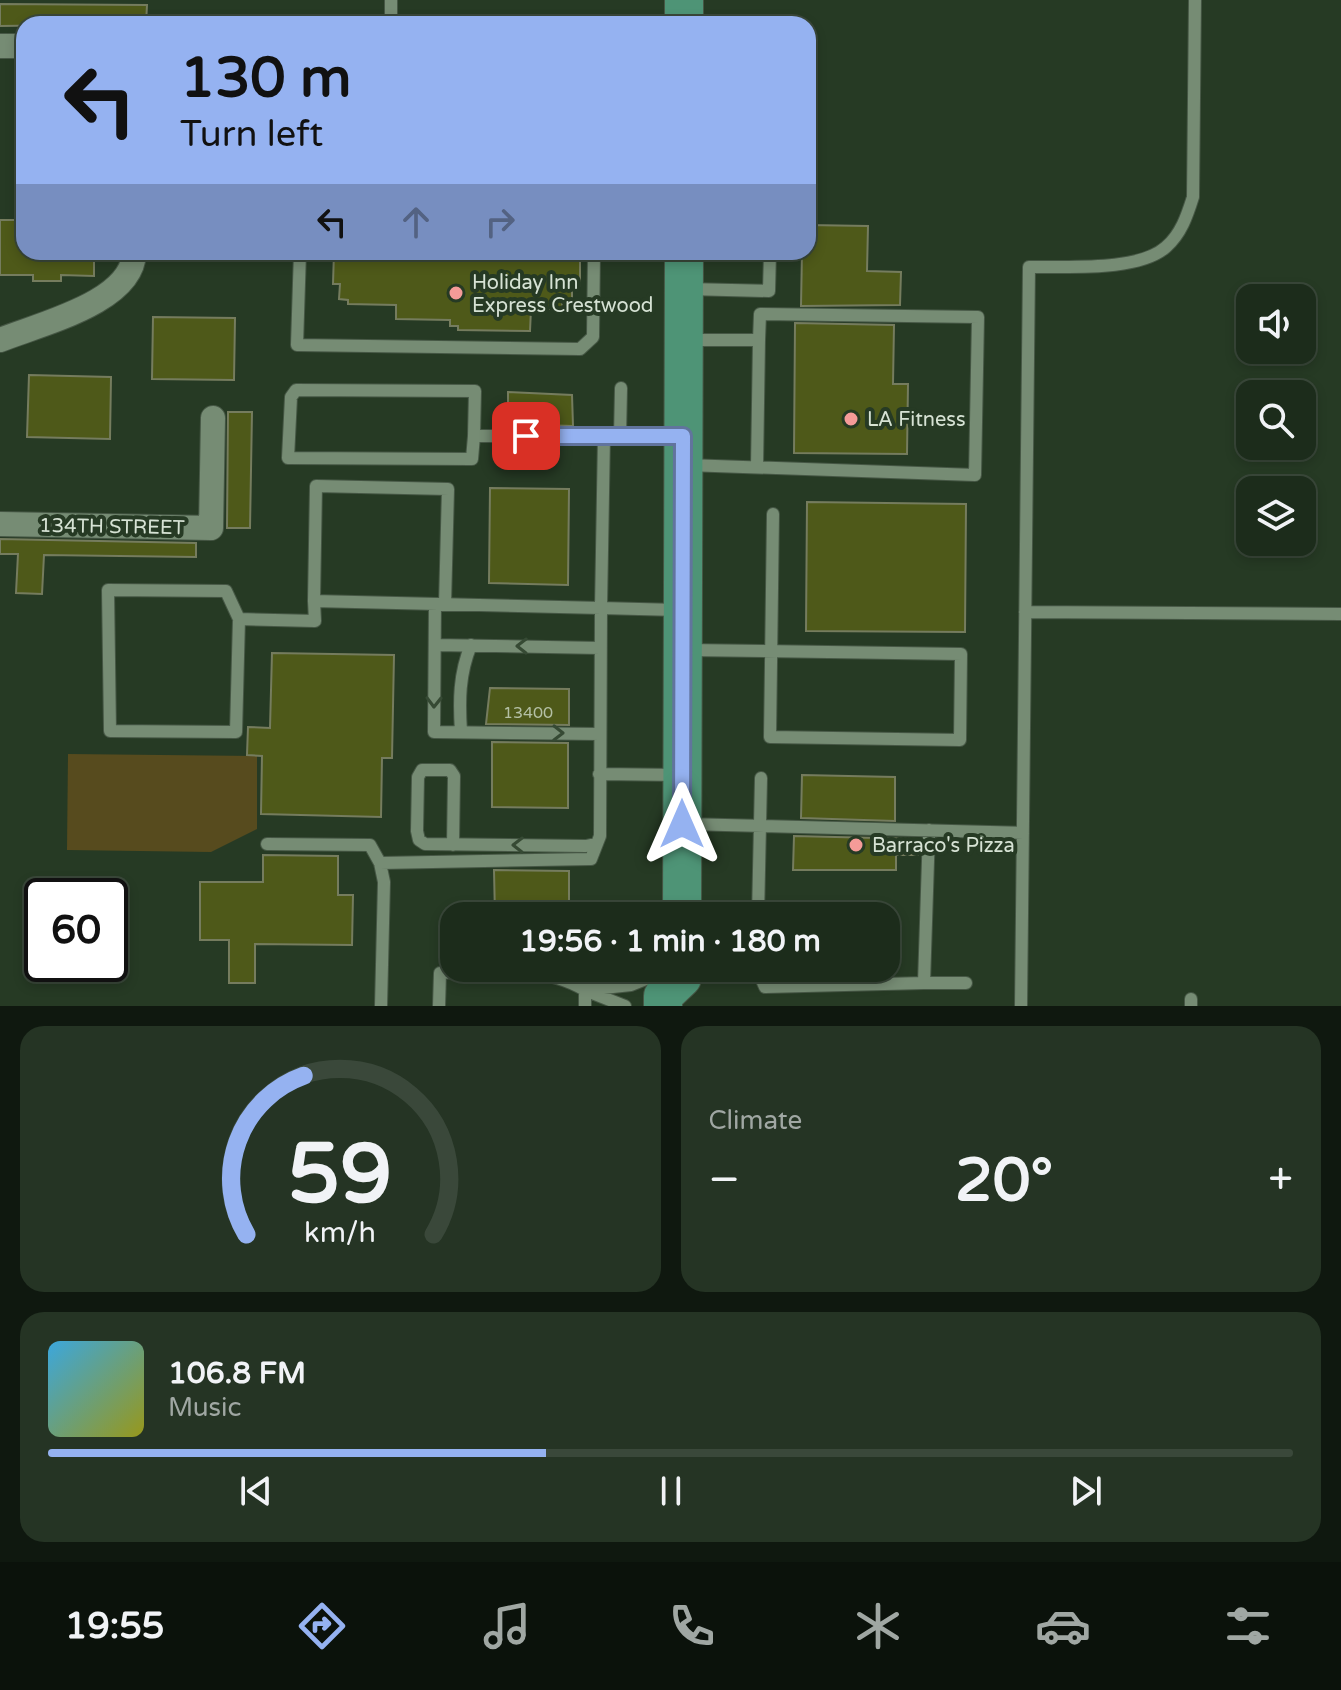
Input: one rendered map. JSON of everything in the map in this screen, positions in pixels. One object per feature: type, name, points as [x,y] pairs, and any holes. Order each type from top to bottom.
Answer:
[{"type":"main road","points":[[682,902],[684,270]]},
{"type":"street","points":[[0,340],[113,294],[128,278],[132,260]]},
{"type":"street","name":"134TH STREET","points":[[0,524],[211,528],[213,418]]},
{"type":"lane","points":[[1021,1006],[1029,267],[1121,264],[1164,249],[1184,226],[1193,197],[1195,0]]},
{"type":"lane","points":[[300,260],[297,345],[580,349],[593,337],[594,260]]},
{"type":"lane","points":[[684,270],[769,291],[770,260]]},
{"type":"lane","points":[[474,436],[620,436],[757,467],[975,475],[978,317],[760,314],[757,467]]},
{"type":"lane","points":[[684,340],[759,340]]},
{"type":"lane","points":[[620,436],[621,388]]},
{"type":"lane","points":[[296,390],[475,391],[474,436],[472,459],[288,458],[291,397],[296,390]]},
{"type":"lane","points":[[380,863],[591,859],[600,836],[604,436]]},
{"type":"lane","points":[[239,619],[315,621],[316,486],[448,489],[435,645],[434,732],[600,734]]},
{"type":"lane","points":[[683,650],[771,651],[961,654],[960,740],[770,737],[771,651],[773,514]]},
{"type":"lane","points":[[108,590],[226,591],[239,619],[236,732],[110,731],[108,590]]},
{"type":"lane","points":[[314,601],[683,610]]},
{"type":"lane","points":[[1025,612],[1341,614]]},
{"type":"lane","points":[[435,645],[600,648]]},
{"type":"lane","points":[[461,732],[459,696],[462,665],[471,645]]},
{"type":"lane","points":[[453,845],[454,776],[450,770],[422,770],[418,777],[419,840],[425,844],[453,845],[595,844]]},
{"type":"lane","points":[[599,774],[683,775]]},
{"type":"lane","points":[[758,902],[761,778]]},
{"type":"lane","points":[[682,824],[1023,833]]},
{"type":"lane","points":[[924,983],[929,830]]},
{"type":"lane","points":[[267,844],[370,845],[380,863],[384,882],[381,1006]]},
{"type":"lane","points":[[439,1006],[440,973],[512,970],[564,978],[625,1006]]},
{"type":"lane","points":[[763,982],[765,987],[966,983]]},
{"type":"lane","points":[[585,990],[631,985],[680,985]]},
{"type":"lane","points":[[585,990],[585,1006]]},
{"type":"shaded area","points":[[68,754],[257,756],[257,829],[211,852],[67,850]]},
{"type":"building","points":[[0,4],[147,5],[146,16],[16,16],[16,26],[0,26]]},
{"type":"building","points":[[0,220],[16,220],[16,260],[94,260],[94,276],[61,275],[61,281],[33,281],[33,275],[0,275]]},
{"type":"building","points":[[816,225],[868,226],[867,271],[901,272],[900,305],[801,306],[802,260],[816,260]]},
{"type":"building","name":"Holiday Inn Express Crestwood","points":[[334,260],[580,260],[580,286],[572,286],[572,303],[562,303],[563,309],[531,309],[530,331],[458,330],[458,326],[450,326],[450,320],[396,319],[396,305],[348,304],[348,300],[339,299],[340,284],[333,284]]},
{"type":"building","points":[[153,317],[235,318],[234,380],[152,379]]},
{"type":"building","name":"LA Fitness","points":[[795,323],[894,325],[893,384],[908,384],[907,454],[794,453]]},
{"type":"building","points":[[29,375],[111,377],[110,439],[27,437]]},
{"type":"building","points":[[508,392],[572,395],[573,426],[508,424]]},
{"type":"building","points":[[228,412],[252,412],[250,528],[227,528]]},
{"type":"building","points":[[490,488],[569,489],[568,585],[489,583]]},
{"type":"building","points":[[807,502],[966,504],[965,632],[806,631]]},
{"type":"building","points":[[0,539],[196,543],[196,557],[44,555],[42,594],[16,593],[18,554],[0,554]]},
{"type":"building","points":[[272,653],[394,655],[392,758],[382,758],[381,817],[261,814],[262,756],[247,755],[248,727],[270,728]]},
{"type":"building","points":[[490,688],[569,689],[569,725],[486,724]]},
{"type":"building","points":[[492,742],[568,743],[568,808],[492,807]]},
{"type":"building","points":[[802,775],[895,777],[895,821],[801,818]]},
{"type":"building","name":"Barraco's Pizza","points":[[794,836],[918,839],[918,855],[896,855],[896,870],[793,870]]},
{"type":"building","points":[[263,855],[338,856],[338,895],[353,895],[352,945],[255,944],[255,983],[229,983],[229,940],[200,940],[200,882],[263,882]]},
{"type":"building","points":[[494,870],[569,871],[569,902],[495,902]]},
{"type":"place","name":"Holiday Inn Express Crestwood","points":[[456,293]]},
{"type":"place","name":"LA Fitness","points":[[851,419]]},
{"type":"place","name":"Barraco's Pizza","points":[[856,845]]},
{"type":"route","points":[[526,436],[683,436],[682,824]]}]
